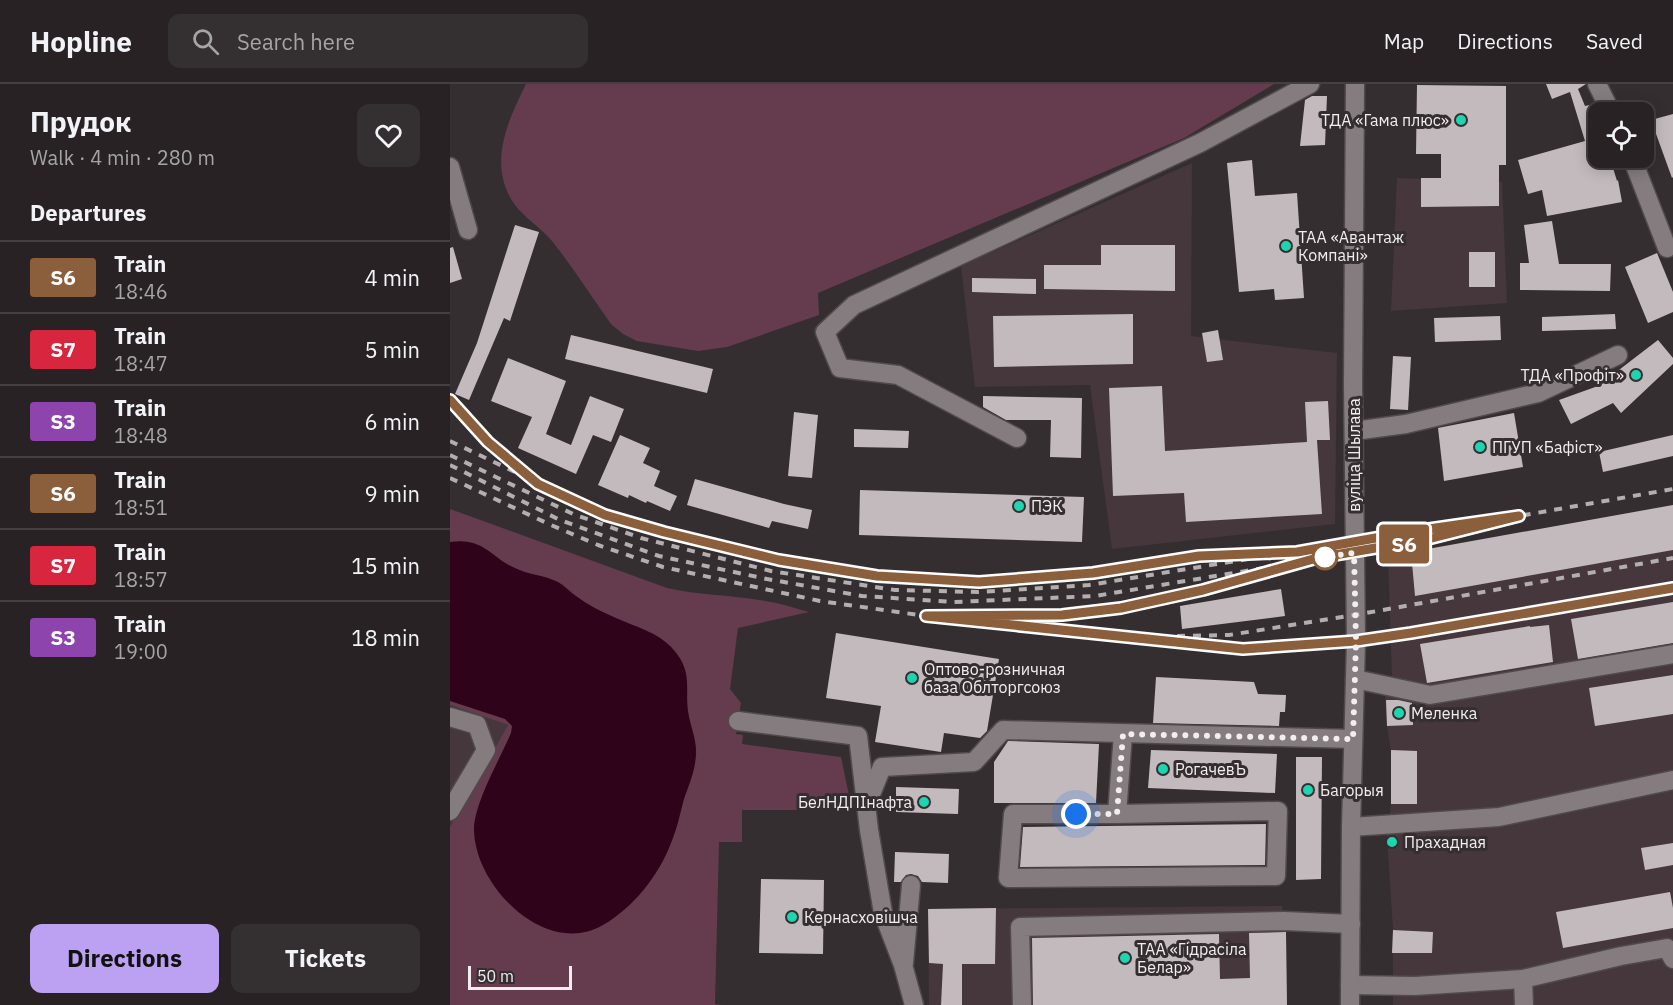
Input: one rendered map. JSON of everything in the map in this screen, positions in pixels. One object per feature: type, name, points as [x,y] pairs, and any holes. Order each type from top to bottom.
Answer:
[{"type":"street","points":[[1017,438],[898,375],[840,368],[825,332],[854,305],[1200,143],[1310,84]]},
{"type":"street","name":"вуліца Шылава","points":[[1350,1005],[1355,679],[1355,84]]},
{"type":"street","points":[[1598,84],[1606,102]]},
{"type":"street","points":[[450,167],[468,230]]},
{"type":"street","points":[[1636,168],[1666,248]]},
{"type":"street","points":[[1354,431],[1406,424],[1538,393],[1618,355]]},
{"type":"street","points":[[1355,679],[1430,695],[1673,654]]},
{"type":"street","points":[[450,717],[477,725],[486,750],[450,811]]},
{"type":"street","points":[[738,721],[858,736],[869,830],[883,913],[903,965],[914,1005]]},
{"type":"street","points":[[867,804],[882,767],[974,762],[1003,730],[1353,739]]},
{"type":"street","points":[[1117,814],[1123,734]]},
{"type":"street","points":[[1351,827],[1499,817],[1673,780]]},
{"type":"street","points":[[1278,811],[1276,876],[1008,878],[1012,814],[1117,814],[1278,811]]},
{"type":"street","points":[[903,965],[911,885]]},
{"type":"street","points":[[1022,1005],[1020,927],[1284,921],[1350,924]]},
{"type":"street","points":[[1350,985],[1415,986],[1523,979],[1621,956],[1667,948],[1673,959]]},
{"type":"street","points":[[1523,979],[1524,1005]]},
{"type":"shaded area","points":[[526,84],[1274,84],[1184,138],[818,293],[819,315],[727,347],[698,351],[637,341],[623,334],[611,324],[552,241],[515,205],[502,175],[501,160],[512,113]]},
{"type":"shaded area","points":[[1192,163],[1191,336],[1337,353],[1335,524],[1112,549],[1090,385],[975,387],[961,266]]},
{"type":"shaded area","points":[[1397,178],[1502,182],[1507,303],[1391,311]]},
{"type":"shaded area","points":[[1673,505],[1673,1005],[1393,1005],[1393,930],[1387,836],[1391,804],[1391,751],[1384,682],[1392,680],[1388,557]]},
{"type":"shaded area","points":[[450,509],[667,588],[765,601],[809,612],[738,628],[730,689],[741,703],[736,734],[743,735],[742,744],[841,757],[852,810],[742,810],[742,842],[719,842],[715,1004],[723,1005],[450,1005],[450,827],[508,725],[450,705]]},
{"type":"shaded area","points":[[450,542],[471,542],[486,549],[506,564],[558,582],[595,608],[664,641],[677,654],[685,668],[688,711],[696,755],[675,832],[660,867],[644,890],[625,910],[603,925],[581,933],[559,932],[537,924],[518,911],[500,894],[477,852],[474,830],[478,807],[512,726],[505,719],[450,701]]},
{"type":"shaded area","points":[[450,705],[508,725],[450,827]]},
{"type":"shaded area","name":"ТАА «Гідрасіла Белар»","points":[[1282,906],[1286,931],[1287,1005],[929,1005],[928,909]]},
{"type":"building","points":[[1546,84],[1586,84],[1578,89],[1585,106],[1588,105],[1588,168],[1613,168],[1622,202],[1547,216],[1542,190],[1528,194],[1518,160],[1585,141],[1570,92],[1552,99]]},
{"type":"building","name":"ТДА «Гама плюс»","points":[[1417,85],[1506,86],[1506,165],[1499,165],[1499,206],[1421,207],[1421,178],[1441,178],[1441,154],[1416,154]]},
{"type":"building","points":[[1312,96],[1327,96],[1325,145],[1300,146],[1305,100]]},
{"type":"building","points":[[1673,114],[1672,178],[1654,128],[1654,119]]},
{"type":"building","points":[[1252,160],[1255,196],[1297,193],[1304,298],[1275,300],[1274,289],[1239,292],[1227,163]]},
{"type":"building","points":[[1552,221],[1559,264],[1611,264],[1610,291],[1520,290],[1520,263],[1529,263],[1524,225]]},
{"type":"building","points":[[515,225],[539,232],[510,321],[504,318],[469,400],[455,394],[477,343]]},
{"type":"building","points":[[1101,245],[1175,245],[1175,291],[1044,289],[1044,265],[1101,265]]},
{"type":"building","points":[[453,247],[462,279],[450,283],[450,248]]},
{"type":"building","points":[[1469,252],[1495,252],[1495,287],[1469,287]]},
{"type":"building","points":[[1657,253],[1673,292],[1673,312],[1648,323],[1625,267]]},
{"type":"building","points":[[972,278],[1036,279],[1036,294],[972,292]]},
{"type":"building","points":[[1133,314],[1133,364],[994,367],[993,316]]},
{"type":"building","points":[[1615,314],[1616,329],[1542,331],[1542,317]]},
{"type":"building","points":[[1500,316],[1501,340],[1435,342],[1434,318]]},
{"type":"building","points":[[1218,330],[1223,360],[1207,362],[1202,333]]},
{"type":"building","points":[[571,335],[713,369],[707,393],[565,359]]},
{"type":"building","name":"ТДА «Профіт»","points":[[1658,340],[1673,358],[1673,364],[1621,413],[1613,403],[1571,424],[1559,400],[1598,386]]},
{"type":"building","points":[[1393,356],[1411,357],[1408,410],[1390,409]]},
{"type":"building","points":[[508,358],[566,381],[546,434],[571,445],[590,396],[624,409],[611,442],[593,435],[576,474],[518,448],[532,417],[491,401]]},
{"type":"building","points":[[1162,386],[1165,451],[1307,442],[1305,402],[1328,401],[1330,440],[1317,440],[1322,514],[1186,522],[1184,493],[1113,496],[1109,388]]},
{"type":"building","points":[[983,396],[1082,398],[1081,458],[1050,457],[1051,420],[1006,420],[983,407]]},
{"type":"building","points":[[794,412],[818,415],[812,478],[788,476]]},
{"type":"building","name":"ПГУП «Бафіст»","points":[[1514,413],[1523,467],[1444,481],[1438,428]]},
{"type":"building","points":[[854,429],[909,431],[908,448],[854,447]]},
{"type":"building","points":[[620,435],[650,448],[643,463],[660,471],[654,486],[677,496],[670,511],[629,495],[628,498],[598,485]]},
{"type":"building","points":[[1673,435],[1673,456],[1603,472],[1599,452]]},
{"type":"building","points":[[695,479],[812,510],[808,529],[772,521],[769,528],[687,505]]},
{"type":"building","points":[[860,490],[1084,497],[1082,542],[859,535]]},
{"type":"building","points":[[1673,505],[1673,550],[1415,596],[1411,552]]},
{"type":"building","points":[[1281,589],[1285,616],[1182,629],[1180,606]]},
{"type":"building","points":[[1673,602],[1673,643],[1578,659],[1571,619]]},
{"type":"building","points":[[1549,625],[1553,662],[1427,683],[1420,644]]},
{"type":"building","name":"Оптово-розничная база Облторгсоюз","points":[[836,633],[999,659],[987,731],[980,738],[944,733],[941,752],[875,742],[881,706],[826,698]]},
{"type":"building","points":[[1673,675],[1673,714],[1595,726],[1589,688]]},
{"type":"building","points":[[1156,677],[1254,682],[1258,694],[1286,695],[1285,712],[1280,712],[1279,726],[1153,723]]},
{"type":"building","name":"Меленка","points":[[1386,700],[1412,703],[1413,725],[1387,726]]},
{"type":"building","points":[[1008,741],[1099,744],[1096,803],[994,803],[994,762]]},
{"type":"building","points":[[1151,750],[1277,754],[1275,793],[1148,788]]},
{"type":"building","points":[[1391,750],[1417,751],[1417,804],[1391,804]]},
{"type":"building","points":[[1296,757],[1322,757],[1321,879],[1296,880]]},
{"type":"building","points":[[896,787],[959,789],[958,814],[896,812]]},
{"type":"building","points":[[1266,824],[1265,865],[1020,867],[1023,827]]},
{"type":"building","points":[[1673,843],[1673,865],[1645,870],[1641,848]]},
{"type":"building","points":[[895,852],[949,854],[948,883],[922,882],[918,876],[911,874],[906,875],[901,882],[894,882]]},
{"type":"building","name":"Кернасховішча","points":[[761,879],[824,880],[823,954],[759,953]]},
{"type":"building","points":[[1670,892],[1673,928],[1563,948],[1556,912]]},
{"type":"building","points":[[996,908],[995,964],[962,964],[962,1005],[941,1005],[943,964],[929,963],[928,909]]},
{"type":"building","points":[[1393,930],[1433,932],[1432,953],[1392,953]]},
{"type":"building","name":"ТАА «Гідрасіла Белар»","points":[[1286,932],[1287,1005],[1033,1005],[1032,938],[1219,934],[1220,979],[1250,978],[1249,933]]},
{"type":"railway","points":[[450,400],[488,442],[522,471]]},
{"type":"railway","points":[[450,441],[605,515],[664,533],[779,560],[877,576],[979,582],[1093,573],[1199,556],[1234,555]]},
{"type":"railway","points":[[450,455],[573,514],[641,538],[771,571],[895,590],[978,592],[1089,585],[1450,526]]},
{"type":"railway","points":[[450,465],[560,520],[659,556],[862,596],[954,602],[1095,596],[1354,553],[1428,539],[1519,516],[1673,489]]},
{"type":"railway","points":[[450,478],[598,545],[663,567],[820,601],[926,616],[1243,649],[1356,641],[1673,588]]},
{"type":"railway","points":[[1177,636],[1229,635],[1355,615],[1673,558]]},
{"type":"railway","points":[[986,615],[1045,616],[1111,609],[1158,600],[1249,577]]},
{"type":"train","name":"S6","points":[[450,400],[488,442],[538,484],[605,515],[779,560],[877,576],[979,582],[1093,573],[1199,556],[1297,552],[1415,531],[1519,516],[1428,539],[1317,558],[1203,590],[1121,608],[1062,615],[926,616],[1243,649],[1356,641],[1673,588]]},
{"type":"place","name":"ТДА «Гама плюс»","points":[[1461,120]]},
{"type":"place","name":"ТАА «Авантаж Компані»","points":[[1286,246]]},
{"type":"place","name":"ТДА «Профіт»","points":[[1636,375]]},
{"type":"place","name":"ПГУП «Бафіст»","points":[[1480,447]]},
{"type":"place","name":"ПЭК","points":[[1019,506]]},
{"type":"place","name":"Оптово-розничная база Облторгсоюз","points":[[912,678]]},
{"type":"place","name":"Меленка","points":[[1399,713]]},
{"type":"place","name":"РогачевЪ","points":[[1163,769]]},
{"type":"place","name":"Багорыя","points":[[1308,790]]},
{"type":"place","name":"БелНДПІнафта","points":[[924,802]]},
{"type":"place","name":"Прахадная","points":[[1392,842]]},
{"type":"place","name":"Кернасховішча","points":[[792,917]]},
{"type":"place","name":"ТАА «Гідрасіла Белар»","points":[[1125,958]]},
{"type":"route","points":[[1076,814],[1117,814],[1123,734],[1353,739],[1356,641],[1354,553],[1325,557]]}]
